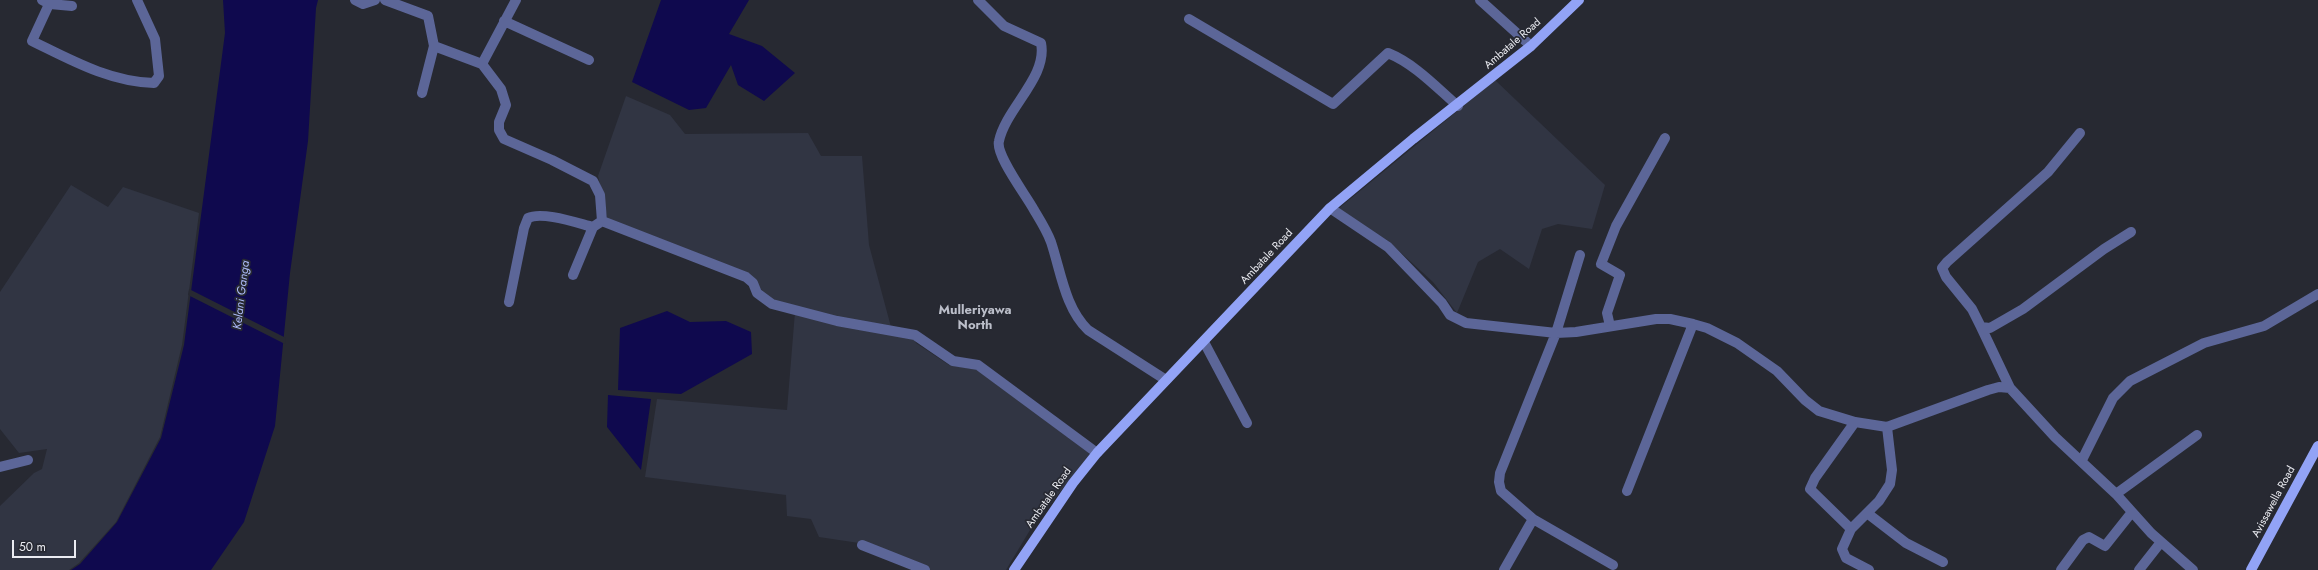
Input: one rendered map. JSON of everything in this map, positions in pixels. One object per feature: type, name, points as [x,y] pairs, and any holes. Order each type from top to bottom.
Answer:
[{"type":"main road","name":"Ambatale Road","points":[[1014,570],[1072,483],[1097,453],[1330,208],[1413,139],[1458,106],[1531,46],[1579,0]]},
{"type":"main road","name":"Avissawella Road","points":[[2251,570],[2318,446]]},
{"type":"street","points":[[72,6],[48,1],[32,42],[98,72],[137,83],[154,83],[159,76],[155,39],[137,0]]},
{"type":"street","points":[[355,0],[363,4],[375,0]]},
{"type":"street","points":[[385,0],[428,16],[434,46],[422,93]]},
{"type":"street","points":[[482,64],[516,0]]},
{"type":"street","points":[[978,0],[1004,26],[1041,43],[1043,53],[1039,67],[1002,130],[998,142],[1000,154],[1028,198],[1050,240],[1078,320],[1088,330],[1166,380]]},
{"type":"street","points":[[1480,0],[1531,46]]},
{"type":"street","points":[[1189,19],[1333,104],[1388,53],[1399,58],[1423,75],[1458,106]]},
{"type":"street","points":[[504,21],[589,60]]},
{"type":"street","points":[[434,46],[482,64],[501,89],[506,105],[498,122],[499,130],[504,139],[593,181],[600,195],[597,224],[573,275]]},
{"type":"street","points":[[2080,133],[2048,172],[2018,196],[1942,268],[1946,277],[1972,310],[2010,388],[2051,433],[2082,460],[2161,542],[2193,570]]},
{"type":"street","points":[[1610,326],[1608,313],[1620,275],[1600,264],[1616,226],[1665,138]]},
{"type":"street","points":[[1330,208],[1388,247],[1458,320],[1476,326],[1556,333],[1576,332],[1656,319],[1670,319],[1694,324],[1707,328],[1737,343],[1777,371],[1805,400],[1820,411],[1855,422],[1887,427],[2000,386],[2010,388]]},
{"type":"street","points":[[509,302],[524,228],[528,218],[533,216],[547,217],[597,224],[746,277],[753,283],[757,293],[772,304],[837,321],[915,335],[952,361],[978,365],[1097,453]]},
{"type":"street","points":[[1981,327],[1990,328],[2023,309],[2104,249],[2131,232]]},
{"type":"street","points":[[1580,255],[1556,333],[1500,473],[1499,482],[1501,491],[1533,519],[1613,565]]},
{"type":"street","points":[[2082,460],[2113,398],[2130,381],[2146,371],[2204,342],[2264,326],[2318,294]]},
{"type":"street","points":[[1628,491],[1694,324]]},
{"type":"street","points":[[1204,342],[1247,423]]},
{"type":"street","points":[[1851,529],[1810,489],[1815,478],[1855,422]]},
{"type":"street","points":[[1869,570],[1842,553],[1842,549],[1851,529],[1879,501],[1890,484],[1892,470],[1887,427]]},
{"type":"street","points":[[2116,494],[2197,435]]},
{"type":"street","points":[[0,468],[28,460]]},
{"type":"street","points":[[1867,512],[1906,543],[1943,562]]},
{"type":"street","points":[[2061,570],[2083,540],[2089,537],[2105,546],[2132,512]]},
{"type":"street","points":[[1504,570],[1533,519]]},
{"type":"street","points":[[2139,570],[2161,542]]},
{"type":"street","points":[[862,545],[925,570]]},
{"type":"shaded area","points":[[1495,80],[1605,185],[1592,229],[1558,224],[1542,229],[1529,269],[1500,249],[1478,262],[1457,313],[1433,282],[1387,240],[1360,225],[1338,209]]},
{"type":"shaded area","points":[[626,96],[670,115],[685,134],[808,133],[821,156],[862,156],[869,245],[891,327],[838,317],[774,301],[760,290],[751,275],[608,221],[598,176]]},
{"type":"shaded area","points":[[71,185],[108,207],[123,187],[199,213],[182,345],[160,437],[116,522],[79,563],[69,570],[0,570],[0,506],[34,473],[42,469],[47,449],[19,453],[0,429],[0,292]]},
{"type":"shaded area","points":[[795,312],[913,336],[916,343],[949,365],[977,370],[1090,454],[1030,530],[1006,570],[929,570],[859,543],[819,537],[811,519],[787,516],[786,495],[645,477],[657,399],[787,410]]},
{"type":"water","name":"Kelani Ganga","points":[[223,0],[318,0],[316,8],[308,141],[290,273],[275,426],[244,522],[211,570],[71,570],[80,564],[117,522],[161,438],[184,345],[225,33]]},
{"type":"water","points":[[661,0],[749,0],[729,34],[762,46],[795,73],[764,101],[738,85],[731,65],[706,108],[689,110],[632,82]]},
{"type":"water","points":[[667,311],[690,322],[726,321],[751,332],[752,354],[681,394],[618,390],[620,328]]},
{"type":"water","points":[[608,395],[651,399],[641,470],[607,427]]},
{"type":"pier","points":[[189,289],[286,338],[285,344],[188,295]]},
{"type":"district","name":"Mulleriyawa North","points":[[975,318]]}]
